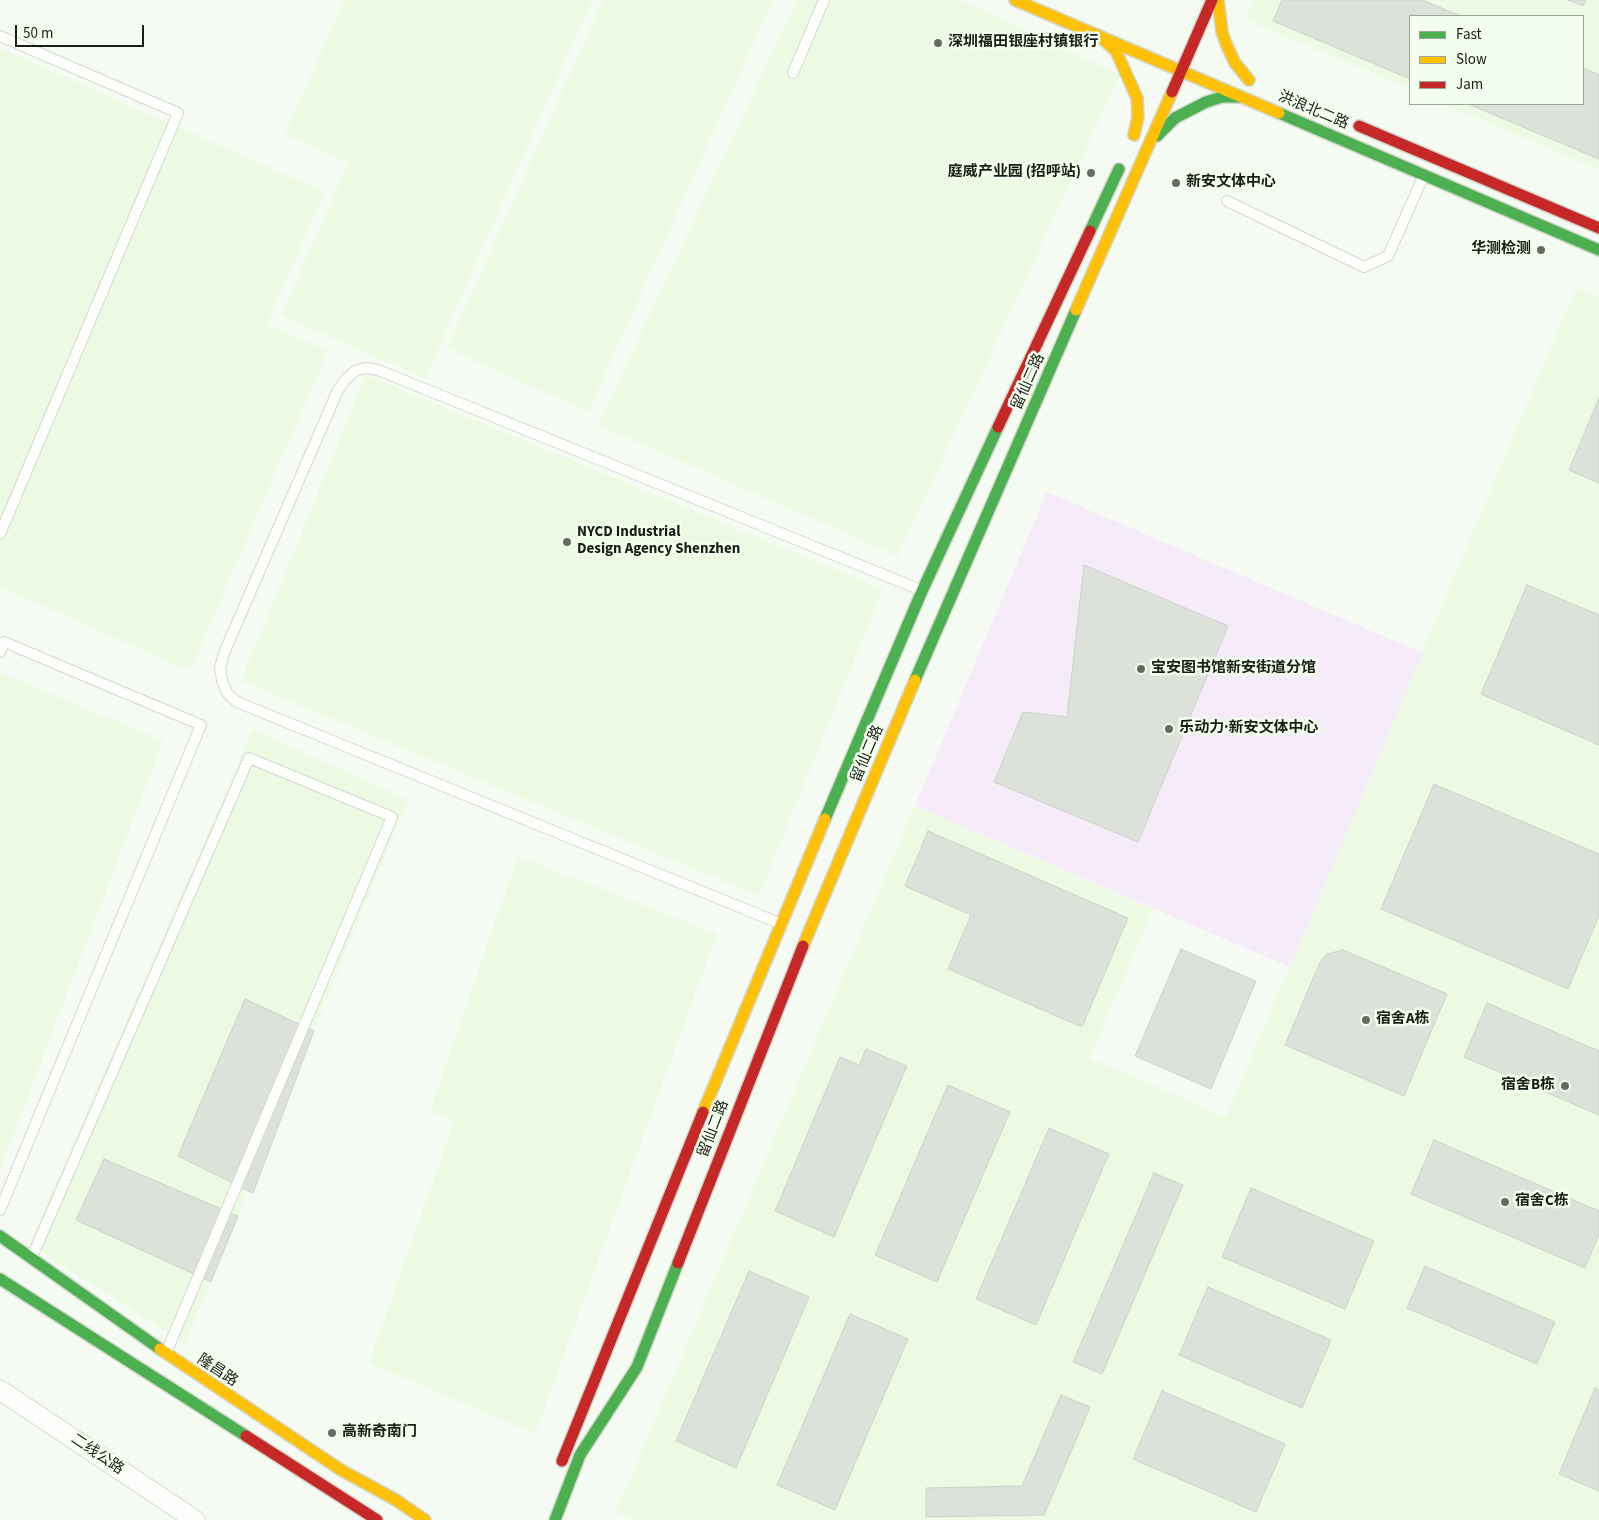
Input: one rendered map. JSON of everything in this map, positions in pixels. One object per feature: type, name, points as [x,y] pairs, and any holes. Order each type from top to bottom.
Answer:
[{"type":"street","name":"洪浪北二路","points":[[1015,0],[1102,37],[1169,61],[1181,71],[1599,250]]},
{"type":"street","name":"留仙二路","points":[[555,1520],[580,1455],[637,1367],[802,947],[948,603],[1212,0]]},
{"type":"street","points":[[1218,0],[1222,32],[1227,46],[1235,63],[1254,82],[1225,70]]},
{"type":"street","points":[[1102,37],[1116,51],[1132,83],[1137,98],[1138,117],[1132,140],[1150,102]]},
{"type":"street","name":"洪浪北二路","points":[[1169,61],[1189,55],[1203,61]]},
{"type":"street","points":[[1148,148],[1161,130],[1190,109],[1222,97],[1242,97]]},
{"type":"street","name":"洪浪北二路","points":[[1350,123],[1599,228]]},
{"type":"street","name":"留仙二路","points":[[556,1476],[609,1366],[780,924],[922,591],[1122,162]]},
{"type":"street","name":"隆昌路","points":[[0,1236],[165,1354],[341,1470],[396,1500],[425,1520]]},
{"type":"street","points":[[0,1279],[377,1520]]},
{"type":"street","points":[[609,1366],[630,1378]]},
{"type":"street","name":"二线公路","points":[[0,1390],[195,1520]]},
{"type":"lane","points":[[793,73],[824,0]]},
{"type":"lane","points":[[0,36],[178,113],[0,534]]},
{"type":"lane","points":[[1227,201],[1364,266],[1388,256],[1424,175]]},
{"type":"lane","points":[[780,924],[237,702],[227,693],[222,680],[220,668],[224,653],[338,390],[355,371],[365,368],[378,370],[922,591]]},
{"type":"lane","points":[[0,652],[4,642],[201,725],[0,1210]]},
{"type":"lane","points":[[31,1258],[249,758],[392,817],[165,1354]]},
{"type":"shaded area","points":[[344,0],[592,0],[425,379],[281,315],[348,163],[285,134]]},
{"type":"shaded area","points":[[603,0],[773,0],[588,412],[447,348]]},
{"type":"shaded area","points":[[797,0],[961,0],[1120,75],[898,556],[598,425]]},
{"type":"shaded area","points":[[1253,0],[1599,0],[1599,170],[1446,105],[1584,105],[1584,15],[1409,15],[1409,89],[1245,19]]},
{"type":"shaded area","points":[[0,48],[325,192],[267,324],[328,351],[190,671],[0,587]]},
{"type":"shaded area","points":[[1576,288],[1599,298],[1599,1520],[634,1520],[616,1512],[915,806],[1153,909],[1090,1058],[1226,1117]]},
{"type":"shaded area","points":[[366,375],[883,589],[759,896],[241,681]]},
{"type":"shaded area","name":"乐动力·新安文体中心","points":[[1047,492],[1423,653],[1290,967],[915,806]]},
{"type":"shaded area","points":[[0,672],[163,741],[0,1170]]},
{"type":"shaded area","points":[[253,729],[408,800],[185,1344],[29,1244]]},
{"type":"shaded area","points":[[518,856],[717,934],[535,1434],[369,1363],[454,1122],[430,1111]]},
{"type":"building","points":[[1282,0],[1422,0],[1459,15],[1409,15],[1409,79],[1273,21]]},
{"type":"building","points":[[1568,0],[1586,0],[1583,6]]},
{"type":"building","points":[[1584,68],[1599,75],[1599,159],[1470,105],[1584,105]]},
{"type":"building","points":[[1599,398],[1599,483],[1569,470]]},
{"type":"building","name":"宝安图书馆新安街道分馆","points":[[1084,565],[1228,626],[1138,842],[994,782],[1023,712],[1067,717]]},
{"type":"building","points":[[1527,585],[1599,615],[1599,745],[1481,694]]},
{"type":"building","points":[[1434,784],[1599,854],[1599,916],[1568,989],[1381,909]]},
{"type":"building","points":[[928,831],[1128,918],[1082,1027],[948,969],[971,915],[905,886]]},
{"type":"building","points":[[1181,949],[1256,981],[1211,1089],[1135,1056]]},
{"type":"building","name":"宿舍A栋","points":[[1343,950],[1447,994],[1404,1096],[1285,1045],[1320,962],[1327,954]]},
{"type":"building","points":[[245,999],[314,1031],[253,1193],[178,1156]]},
{"type":"building","name":"宿舍B栋","points":[[1487,1003],[1599,1051],[1599,1115],[1464,1057]]},
{"type":"building","points":[[866,1049],[907,1066],[834,1237],[775,1211],[840,1057],[859,1065]]},
{"type":"building","points":[[948,1085],[1010,1112],[937,1282],[875,1255]]},
{"type":"building","points":[[1049,1128],[1109,1154],[1036,1325],[976,1299]]},
{"type":"building","name":"宿舍C栋","points":[[1434,1140],[1599,1211],[1599,1234],[1585,1268],[1411,1194]]},
{"type":"building","points":[[104,1159],[238,1216],[211,1282],[76,1220]]},
{"type":"building","points":[[1154,1173],[1183,1185],[1102,1374],[1073,1362]]},
{"type":"building","points":[[1251,1188],[1374,1241],[1345,1309],[1222,1257]]},
{"type":"building","points":[[1425,1266],[1555,1322],[1537,1364],[1407,1308]]},
{"type":"building","points":[[749,1271],[809,1297],[736,1468],[676,1441]]},
{"type":"building","points":[[1208,1287],[1331,1340],[1302,1408],[1179,1355]]},
{"type":"building","points":[[850,1314],[908,1339],[835,1510],[777,1485]]},
{"type":"building","points":[[1595,1388],[1599,1390],[1599,1491],[1559,1474]]},
{"type":"building","points":[[1162,1391],[1285,1444],[1256,1512],[1133,1459]]},
{"type":"building","points":[[1061,1395],[1090,1407],[1044,1515],[926,1517],[926,1488],[1022,1486]]},
{"type":"traffic: fast","points":[[1157,136],[1175,118],[1206,102],[1222,97],[1241,97]]},
{"type":"traffic: fast","points":[[1279,113],[1599,250]]},
{"type":"traffic: fast","points":[[1090,231],[1119,169]]},
{"type":"traffic: fast","points":[[915,680],[1076,310]]},
{"type":"traffic: fast","points":[[825,819],[922,591],[998,427]]},
{"type":"traffic: fast","points":[[0,1236],[160,1349]]},
{"type":"traffic: fast","points":[[555,1520],[580,1455],[637,1367],[678,1263]]},
{"type":"traffic: fast","points":[[0,1279],[246,1436]]},
{"type":"traffic: slow","points":[[1015,0],[1279,113]]},
{"type":"traffic: slow","points":[[1218,0],[1222,32],[1227,46],[1235,63],[1249,80]]},
{"type":"traffic: slow","points":[[1104,40],[1116,51],[1137,98],[1138,117],[1134,135]]},
{"type":"traffic: slow","points":[[1076,310],[1172,92]]},
{"type":"traffic: slow","points":[[803,946],[915,680]]},
{"type":"traffic: slow","points":[[703,1112],[825,819]]},
{"type":"traffic: slow","points":[[160,1349],[341,1470],[396,1500],[425,1520]]},
{"type":"traffic: jam","points":[[1172,92],[1212,0]]},
{"type":"traffic: jam","points":[[1359,126],[1599,228]]},
{"type":"traffic: jam","points":[[998,427],[1090,231]]},
{"type":"traffic: jam","points":[[678,1263],[803,946]]},
{"type":"traffic: jam","points":[[562,1461],[703,1112]]},
{"type":"traffic: jam","points":[[246,1436],[377,1520]]},
{"type":"place","name":"深圳福田银座村镇银行","points":[[938,43]]},
{"type":"place","name":"庭威产业园 (招呼站)","points":[[1091,173]]},
{"type":"place","name":"新安文体中心","points":[[1176,183]]},
{"type":"place","name":"华测检测","points":[[1541,250]]},
{"type":"place","name":"NYCD Industrial Design Agency Shenzhen","points":[[567,542]]},
{"type":"place","name":"宝安图书馆新安街道分馆","points":[[1141,669]]},
{"type":"place","name":"乐动力·新安文体中心","points":[[1169,729]]},
{"type":"place","name":"宿舍A栋","points":[[1366,1020]]},
{"type":"place","name":"宿舍B栋","points":[[1565,1086]]},
{"type":"place","name":"宿舍C栋","points":[[1505,1202]]},
{"type":"place","name":"高新奇南门","points":[[332,1433]]}]
